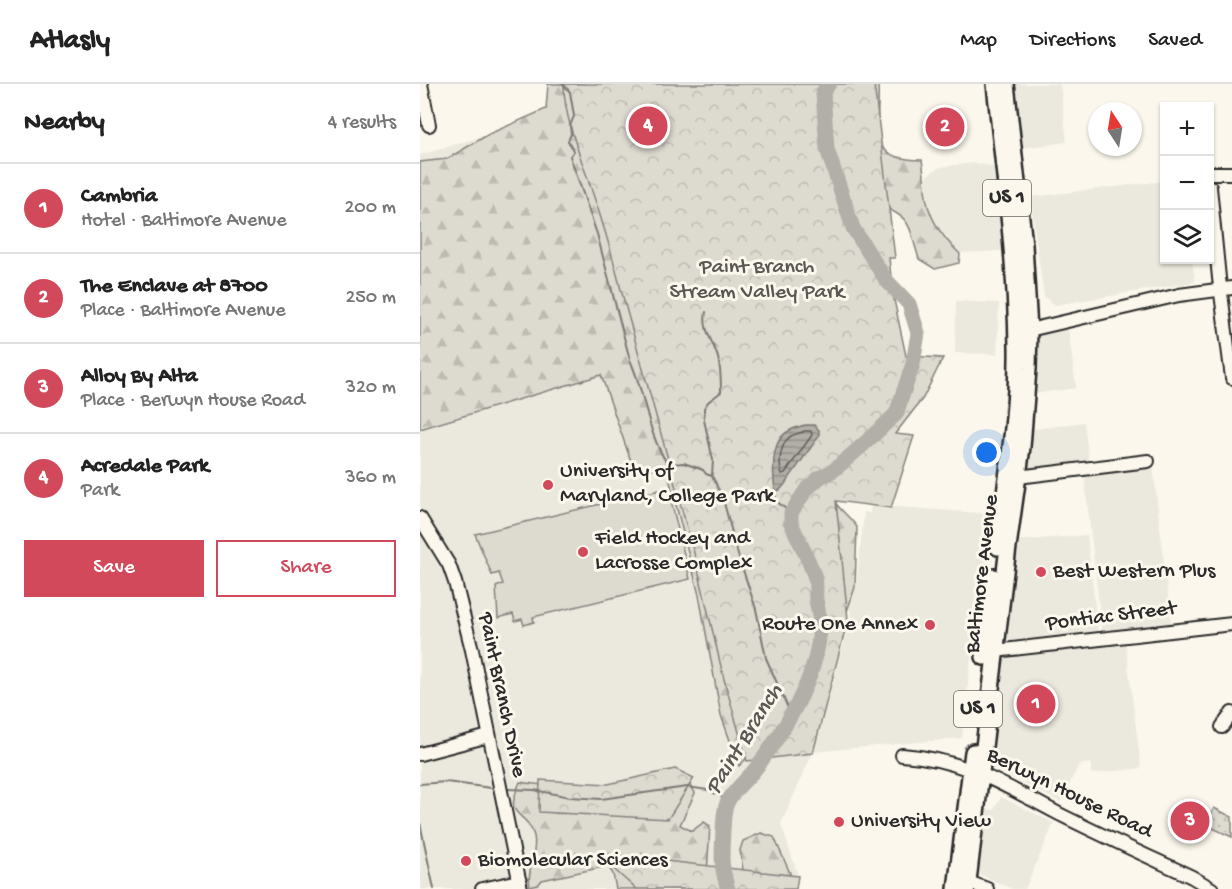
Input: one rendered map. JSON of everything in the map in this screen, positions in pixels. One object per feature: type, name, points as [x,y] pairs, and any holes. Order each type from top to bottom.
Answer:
[{"type":"main road","name":"Baltimore Avenue","points":[[964,887],[1014,414],[1017,347],[1011,234],[995,84]]},
{"type":"main road","name":"Baltimore Avenue","points":[[976,771],[995,651],[1027,389],[1029,330],[1024,245],[1006,84]]},
{"type":"street","points":[[421,84],[429,125]]},
{"type":"street","points":[[1214,173],[1232,173]]},
{"type":"street","points":[[1213,210],[1226,288],[1232,378]]},
{"type":"street","points":[[1029,330],[1179,295],[1226,288]]},
{"type":"street","points":[[1018,477],[1148,461]]},
{"type":"street","name":"Paint Branch Drive","points":[[420,518],[449,565],[455,582],[472,650],[520,885]]},
{"type":"street","name":"Pontiac Street","points":[[995,651],[1232,624]]},
{"type":"street","points":[[1222,727],[1232,713]]},
{"type":"street","points":[[420,754],[489,736]]},
{"type":"street","name":"Berwyn House Road","points":[[902,755],[949,762],[976,771],[1212,889]]},
{"type":"street","points":[[482,889],[520,885]]},
{"type":"street","points":[[964,887],[987,889]]},
{"type":"shaded area","points":[[1014,84],[1060,84],[1067,142],[1022,148]]},
{"type":"shaded area","name":"University of Maryland, College Park","points":[[567,111],[610,244],[746,760],[813,752],[781,824],[798,875],[597,853],[636,889],[420,889],[420,155]]},
{"type":"shaded area","points":[[974,163],[995,167],[1003,251],[959,253],[945,240],[932,219],[925,189],[926,176],[940,167]]},
{"type":"shaded area","points":[[1160,181],[1160,264],[1193,264],[1195,282],[1055,305],[1044,297],[1030,197]]},
{"type":"shaded area","points":[[956,301],[999,303],[997,354],[955,353]]},
{"type":"shaded area","points":[[1068,327],[1076,388],[1033,394],[1036,336]]},
{"type":"shaded area","points":[[1084,422],[1089,463],[1033,469],[1026,464],[1030,430]]},
{"type":"shaded area","points":[[1153,466],[1171,623],[1102,631],[1084,474]]},
{"type":"shaded area","points":[[871,505],[993,514],[984,603],[977,603],[962,738],[813,752],[851,617],[848,588],[856,588],[864,512],[870,513]]},
{"type":"shaded area","points":[[1087,535],[1099,643],[1125,640],[1141,768],[1091,774],[1091,763],[1079,765],[1060,802],[993,768],[1015,541]]},
{"type":"shaded area","points":[[1001,797],[1054,823],[1025,889],[1012,889],[979,874],[987,809],[994,810]]},
{"type":"green space","points":[[548,84],[584,84],[753,752],[739,766],[721,715],[699,595],[667,470],[633,467],[601,375],[420,429],[420,162],[447,159],[489,134],[546,109]]},
{"type":"green space","name":"Paint Branch Stream Valley Park","points":[[564,84],[874,84],[895,258],[889,258],[893,295],[906,356],[943,358],[923,398],[895,434],[914,436],[891,508],[836,501],[848,619],[813,753],[747,761],[724,679],[694,553],[611,251],[570,125]]},
{"type":"green space","points":[[861,84],[878,84],[877,127],[883,147],[890,154],[922,160],[926,199],[932,217],[941,233],[960,254],[959,263],[935,269],[919,259],[907,223],[896,213],[875,203]]},
{"type":"green space","name":"Field Hockey and Lacrosse Complex","points":[[668,488],[690,579],[533,617],[534,622],[524,625],[522,619],[515,621],[513,614],[498,618],[496,587],[503,584],[499,573],[492,575],[475,534]]},
{"type":"green space","points":[[834,501],[857,527],[855,587],[840,633]]},
{"type":"green space","points":[[675,769],[694,778],[668,819],[539,812],[540,780],[608,784]]},
{"type":"green space","points":[[688,780],[695,793],[680,825],[692,831],[704,822],[710,826],[706,889],[616,889],[613,874],[608,866],[542,880],[538,885],[530,887],[535,842],[530,827],[514,809],[515,794],[520,782],[587,791]]},
{"type":"green space","points":[[1214,808],[1232,817],[1232,837],[1206,825]]},
{"type":"green space","points":[[761,833],[774,837],[790,873],[792,889],[745,883],[740,850],[743,841]]},
{"type":"green space","points":[[596,853],[798,876],[796,889],[636,889]]},
{"type":"water","points":[[805,425],[814,425],[819,430],[819,436],[785,484],[780,490],[775,491],[774,459],[778,443],[789,431]]},
{"type":"waterway","points":[[563,84],[570,92],[574,116],[568,141],[574,151],[570,156],[597,234],[650,426],[667,463],[684,463],[712,476]]},
{"type":"waterway","name":"Paint Branch","points":[[728,889],[722,860],[726,806],[733,794],[767,753],[788,720],[807,684],[818,646],[820,624],[816,581],[791,523],[791,513],[806,490],[819,478],[834,470],[896,414],[913,364],[918,333],[909,304],[886,280],[853,228],[827,149],[823,92],[829,84]]},
{"type":"waterway","points":[[706,312],[706,325],[718,358],[721,379],[721,392],[704,408],[704,420],[713,460],[712,476],[723,499],[756,609],[766,658],[791,715]]},
{"type":"waterway","points":[[775,491],[776,501],[791,513]]},
{"type":"waterway","points":[[420,784],[446,782],[491,788]]},
{"type":"waterway","points":[[508,789],[601,799],[687,787],[708,790],[728,800]]},
{"type":"waterway","points":[[420,823],[434,889]]},
{"type":"place","name":"Acredale Park","points":[[648,126]]},
{"type":"place","name":"The Enclave at 8700","points":[[945,127]]},
{"type":"place","name":"University of Maryland, College Park","points":[[548,485]]},
{"type":"place","name":"Field Hockey and Lacrosse Complex","points":[[583,552]]},
{"type":"place","name":"Best Western Plus","points":[[1041,572]]},
{"type":"place","name":"Route One Annex","points":[[930,625]]},
{"type":"place","name":"Cambria","points":[[1036,704]]},
{"type":"place","name":"Alloy By Alta","points":[[1190,821]]},
{"type":"place","name":"University View","points":[[839,822]]},
{"type":"place","name":"Biomolecular Sciences","points":[[466,861]]}]
